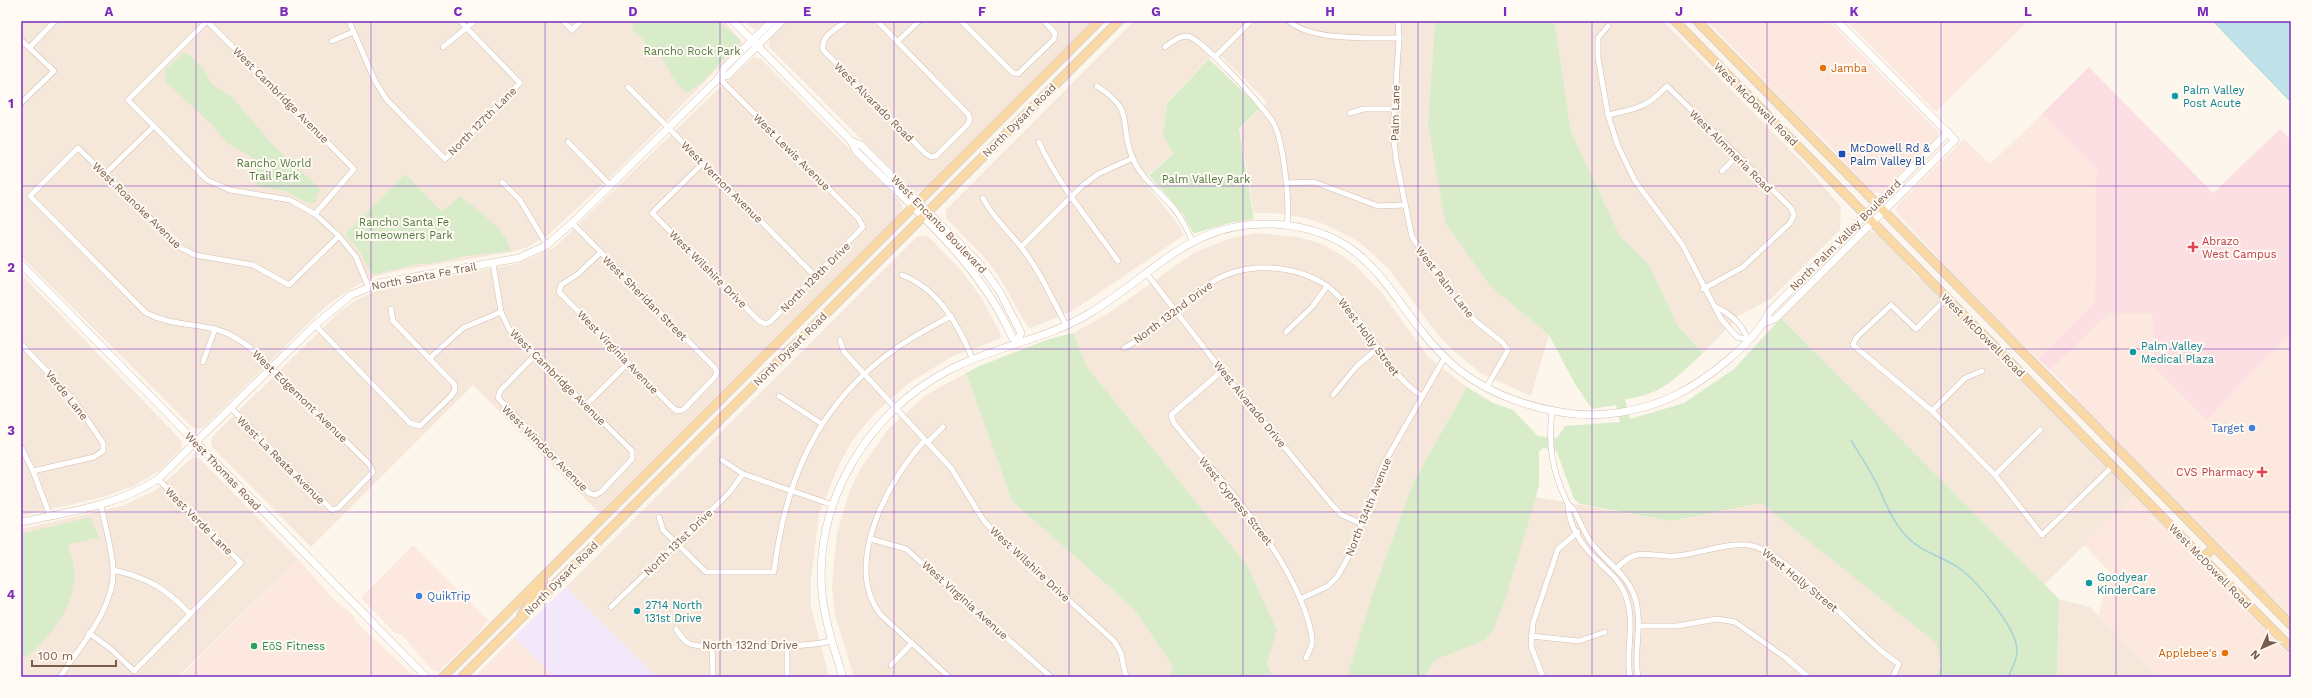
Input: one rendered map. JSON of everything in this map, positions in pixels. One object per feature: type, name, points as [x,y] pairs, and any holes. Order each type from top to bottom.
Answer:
[{"type":"main road","name":"North Dysart Road","points":[[443,677],[1099,21]]},
{"type":"main road","name":"North Dysart Road","points":[[462,677],[1119,21]]},
{"type":"main road","name":"West McDowell Road","points":[[1675,21],[2291,648]]},
{"type":"main road","name":"West McDowell Road","points":[[1697,21],[2291,625]]},
{"type":"main road","points":[[2203,558],[2214,547]]},
{"type":"main road","points":[[519,620],[526,605],[542,587],[543,582],[541,579]]},
{"type":"street","points":[[30,46],[55,21]]},
{"type":"street","points":[[207,21],[128,100],[207,180],[219,187],[290,200],[315,214],[339,236],[356,257],[368,286]]},
{"type":"street","name":"West Cambridge Avenue","points":[[207,21],[354,168],[315,214]]},
{"type":"street","points":[[332,41],[353,32],[349,21]]},
{"type":"street","points":[[460,21],[468,28]]},
{"type":"street","points":[[443,47],[475,21]]},
{"type":"street","points":[[563,21],[572,30],[581,21]]},
{"type":"street","name":"West Encanto Boulevard","points":[[733,21],[851,141],[861,145],[916,205],[922,218],[961,258],[981,282],[1012,337],[1018,342],[1021,333],[993,282],[966,248],[928,211],[916,205]]},
{"type":"street","name":"North Santa Fe Trail","points":[[21,522],[101,506],[136,492],[158,480],[315,325],[344,299],[368,286],[423,274],[519,258],[547,245],[572,223],[719,78],[728,75],[772,21]]},
{"type":"street","name":"North Santa Fe Trail","points":[[755,43],[782,21]]},
{"type":"street","name":"West Alvarado Road","points":[[846,21],[825,38],[822,44],[823,50],[931,157],[936,156],[968,124],[970,119],[968,114],[898,41]]},
{"type":"street","points":[[877,21],[898,41],[919,21]]},
{"type":"street","points":[[961,21],[1012,73],[1018,74],[1054,39],[1055,33],[1044,21]]},
{"type":"street","points":[[1215,57],[1251,21]]},
{"type":"street","points":[[1289,21],[1306,31],[1322,34],[1399,38]]},
{"type":"street","name":"Palm Lane","points":[[1398,21],[1399,38],[1393,132],[1405,205]]},
{"type":"street","points":[[1837,21],[1948,132]]},
{"type":"street","points":[[1608,26],[1598,38],[1598,58],[1611,129],[1635,182],[1682,244],[1696,270],[1703,289],[1716,307],[1721,320],[1737,337],[1748,340]]},
{"type":"street","name":"North 127th Lane","points":[[353,32],[375,81],[387,100],[444,159],[520,83],[468,28]]},
{"type":"street","points":[[1165,47],[1171,42],[1186,36],[1196,41],[1215,57],[1268,112],[1276,127],[1286,183],[1287,226]]},
{"type":"street","points":[[21,40],[30,46],[54,71],[21,103]]},
{"type":"street","name":"West Lewis Avenue","points":[[719,78],[858,218],[863,227]]},
{"type":"street","points":[[1097,86],[1112,96],[1120,105],[1124,112],[1133,158],[1147,179],[1179,216],[1192,241]]},
{"type":"street","name":"West Almmeria Road","points":[[1608,115],[1641,108],[1652,102],[1667,86],[1736,156],[1791,208],[1794,215],[1790,223],[1743,267],[1703,289]]},
{"type":"street","name":"West Vernon Avenue","points":[[628,87],[816,277]]},
{"type":"street","points":[[1350,113],[1364,109],[1394,109]]},
{"type":"street","points":[[105,174],[154,126]]},
{"type":"street","name":"North Palm Valley Boulevard","points":[[843,677],[831,641],[823,603],[822,575],[826,527],[832,505],[853,460],[883,418],[911,393],[929,381],[973,360],[1066,325],[1092,312],[1192,241],[1236,226],[1267,224],[1318,232],[1338,242],[1366,261],[1383,278],[1426,336],[1445,357],[1486,388],[1519,403],[1552,411],[1590,415],[1617,412],[1658,402],[1690,387],[1716,369],[1764,324],[1776,318],[1955,140],[1948,132],[1769,312],[1764,324]]},
{"type":"street","points":[[568,142],[610,185]]},
{"type":"street","points":[[1039,142],[1051,168],[1118,261]]},
{"type":"street","name":"West Roanoke Avenue","points":[[30,196],[78,148],[181,248],[195,255],[252,265],[289,285],[339,236]]},
{"type":"street","points":[[1722,170],[1736,156]]},
{"type":"street","points":[[1021,247],[1082,186],[1098,174],[1133,158]]},
{"type":"street","name":"West Wilshire Drive","points":[[703,163],[652,213],[758,320],[765,324]]},
{"type":"street","points":[[502,182],[520,200],[547,245]]},
{"type":"street","points":[[1286,183],[1314,182],[1378,206],[1405,205]]},
{"type":"street","name":"West Edgemont Avenue","points":[[30,196],[146,312],[161,321],[216,329],[238,338],[273,367],[369,464],[373,472],[338,508],[332,510]]},
{"type":"street","points":[[983,198],[988,209],[1021,247],[1038,272],[1066,325]]},
{"type":"street","name":"West Palm Lane","points":[[1405,205],[1412,237],[1418,249],[1462,307],[1478,323],[1502,342],[1508,350],[1486,388]]},
{"type":"street","name":"West Sheridan Street","points":[[572,223],[715,368],[717,373],[683,410],[677,411]]},
{"type":"street","name":"North 129th Drive","points":[[765,324],[770,322],[816,277],[863,227]]},
{"type":"street","name":"West Virginia Avenue","points":[[600,253],[578,274],[561,285],[559,292],[677,411]]},
{"type":"street","name":"West Cambridge Avenue","points":[[493,263],[501,312],[509,329],[632,451],[632,459]]},
{"type":"street","name":"West Thomas Road","points":[[21,264],[426,677]]},
{"type":"street","name":"West Holly Street","points":[[1269,268],[1298,273],[1327,286],[1345,302],[1401,380],[1422,396]]},
{"type":"street","name":"North 132nd Drive","points":[[1124,348],[1138,341],[1211,282],[1223,276],[1243,270],[1269,268]]},
{"type":"street","name":"West Alvarado Drive","points":[[1147,274],[1222,371],[1332,505],[1342,515],[1362,524]]},
{"type":"street","points":[[902,275],[913,279],[927,289],[951,316],[965,338],[973,360]]},
{"type":"street","points":[[1286,332],[1313,306],[1327,286]]},
{"type":"street","points":[[1947,298],[1916,329],[1891,304],[1856,338],[1853,345],[1932,411],[1995,475],[2042,535],[2113,466]]},
{"type":"street","points":[[1716,307],[1727,313],[1744,330],[1748,340]]},
{"type":"street","points":[[315,325],[415,426],[420,426],[455,390],[454,384],[393,321],[391,309]]},
{"type":"street","points":[[429,358],[463,328],[501,312]]},
{"type":"street","points":[[659,517],[663,530],[706,572],[774,572],[780,526],[790,491],[800,464],[822,424],[836,404],[864,375],[898,347],[951,316]]},
{"type":"street","points":[[203,362],[216,329]]},
{"type":"street","name":"West Wilshire Drive","points":[[840,340],[844,352],[960,480],[984,521],[998,536],[1114,641],[1121,653],[1126,677]]},
{"type":"street","name":"Verde Lane","points":[[21,344],[73,399],[103,443],[103,451],[94,457],[34,472]]},
{"type":"street","points":[[1333,395],[1356,367],[1378,348]]},
{"type":"street","name":"West Windsor Avenue","points":[[535,355],[500,391],[498,398],[589,492],[595,495],[600,492],[632,459]]},
{"type":"street","name":"North 134th Avenue","points":[[1300,599],[1328,586],[1337,577],[1350,554],[1382,467],[1445,357]]},
{"type":"street","points":[[585,406],[628,363]]},
{"type":"street","name":"West Cypress Street","points":[[1222,371],[1171,415],[1174,423],[1259,527],[1284,567],[1300,599],[1311,630],[1312,645],[1306,658]]},
{"type":"street","points":[[1932,411],[1965,378],[1982,372]]},
{"type":"street","points":[[779,396],[822,424]]},
{"type":"street","name":"West La Reata Avenue","points":[[231,408],[332,510]]},
{"type":"street","points":[[1552,411],[1549,444],[1553,468],[1568,504],[1574,510],[1593,545],[1617,568],[1627,581],[1634,596],[1639,613],[1638,677]]},
{"type":"street","points":[[943,427],[926,441],[902,468],[889,487],[871,539],[867,580],[868,590],[873,605],[881,615],[949,677]]},
{"type":"street","points":[[1995,475],[2040,430]]},
{"type":"street","points":[[21,448],[34,472],[50,516]]},
{"type":"street","points":[[722,460],[743,474],[832,505]]},
{"type":"street","name":"North 131st Drive","points":[[611,607],[729,493],[743,474]]},
{"type":"street","name":"West Verde Lane","points":[[158,480],[241,563],[190,614]]},
{"type":"street","points":[[1568,504],[1568,514],[1576,533],[1595,559],[1616,579],[1624,592],[1632,619],[1630,677]]},
{"type":"street","points":[[60,677],[106,605],[112,589],[114,570],[101,506]]},
{"type":"street","points":[[1543,677],[1534,655],[1531,636],[1533,623],[1558,549],[1576,533],[1583,529]]},
{"type":"street","name":"West Virginia Avenue","points":[[871,539],[906,549],[912,553],[1051,677]]},
{"type":"street","name":"West Holly Street","points":[[1617,568],[1624,561],[1636,554],[1653,553],[1674,556],[1740,544],[1758,547],[1797,575],[1877,648],[1900,664],[1893,677]]},
{"type":"street","points":[[89,633],[111,648],[134,671],[190,614],[174,597],[154,582],[114,570]]},
{"type":"street","points":[[1639,626],[1677,626],[1717,619],[1735,622],[1786,658],[1808,677]]},
{"type":"street","name":"North 132nd Drive","points":[[676,629],[683,640],[688,643],[712,647],[787,646],[819,644],[831,641]]},
{"type":"street","points":[[1531,636],[1579,641],[1605,632]]},
{"type":"street","points":[[891,665],[912,644]]},
{"type":"street","points":[[787,646],[787,677]]},
{"type":"street","points":[[712,647],[713,677]]},
{"type":"shaded area","points":[[21,21],[724,21],[743,43],[615,173],[549,234],[528,247],[512,252],[402,270],[376,276],[352,288],[325,307],[203,428],[198,429],[192,427],[21,256]]},
{"type":"shaded area","points":[[743,21],[766,21],[755,30]]},
{"type":"shaded area","points":[[787,21],[1088,21],[1090,23],[923,190],[915,193],[769,47],[769,39]]},
{"type":"shaded area","points":[[1134,21],[1435,21],[1428,123],[1490,286],[1549,335],[1531,396],[1482,374],[1454,351],[1437,334],[1389,269],[1359,242],[1324,224],[1301,217],[1273,213],[1254,213],[1240,129],[1267,102],[1216,51],[1167,102],[1164,135],[1172,154],[1142,180],[1176,221],[1184,235],[1074,310],[1031,328],[1027,326],[998,275],[983,256],[946,218],[946,210]]},
{"type":"shaded area","points":[[1557,21],[1663,21],[1804,164],[1841,207],[1840,230],[1772,298],[1740,315],[1703,353],[1678,326],[1648,263],[1620,236],[1571,132],[1555,24]]},
{"type":"shaded area","points":[[1704,21],[1829,21],[1938,132],[1938,136],[1881,193],[1872,193],[1820,135],[1807,126],[1716,30]]},
{"type":"shaded area","points":[[1846,21],[2028,21],[1936,112]]},
{"type":"shaded area","points":[[754,57],[761,59],[899,200],[903,208],[899,214],[599,513],[473,385],[311,547],[212,447],[211,440],[213,436],[339,312],[356,300],[387,286],[517,264],[555,247],[715,92]]},
{"type":"shaded area","name":"Abrazo West Campus","points":[[2089,67],[2213,193],[2280,129],[2291,140],[2291,333],[2206,420],[2154,367],[2152,313],[2109,313],[2050,370],[2038,359],[2095,301],[2096,177],[2098,171],[2042,114]]},
{"type":"shaded area","points":[[2042,114],[2098,171],[2096,177],[2095,301],[2038,359],[1953,276],[1930,248],[1897,214],[1896,209],[1898,204],[1964,139],[1990,164]]},
{"type":"shaded area","points":[[1869,231],[1878,233],[1893,248],[1916,276],[1926,281],[2135,495],[2044,585],[1781,318]]},
{"type":"shaded area","points":[[1255,233],[1298,237],[1319,243],[1340,254],[1355,265],[1382,293],[1428,357],[1467,387],[1413,483],[1347,677],[1273,677],[1267,663],[1277,630],[1247,565],[1087,367],[1073,333],[1109,313],[1195,252],[1232,238]]},
{"type":"shaded area","points":[[918,236],[928,236],[962,271],[982,299],[1001,335],[1000,339],[953,356],[909,383],[872,416],[852,441],[839,465],[819,514],[811,579],[811,607],[829,677],[657,677],[566,587]]},
{"type":"shaded area","points":[[21,274],[178,437],[182,444],[181,449],[159,471],[134,486],[100,498],[21,516]]},
{"type":"shaded area","points":[[2109,313],[2152,313],[2154,367],[2206,420],[2291,333],[2291,619],[2077,402],[2070,390],[2050,370]]},
{"type":"shaded area","points":[[966,373],[1012,501],[1133,608],[1173,666],[1169,677],[854,677],[835,615],[832,587],[837,533],[850,490],[861,468],[889,428],[926,395]]},
{"type":"shaded area","points":[[193,457],[200,459],[298,559],[178,677],[21,677],[21,529],[122,506],[156,490]]},
{"type":"shaded area","points":[[2135,495],[2291,657],[2291,677],[2160,677],[2098,616],[2110,572],[2084,545]]},
{"type":"shaded area","points":[[1536,497],[1671,521],[1761,503],[1936,643],[1941,664],[1937,676],[1424,677],[1435,660],[1485,640]]},
{"type":"shaded area","points":[[413,545],[488,620],[476,636],[438,672],[431,669],[402,635],[394,632],[361,598]]},
{"type":"shaded area","points":[[298,559],[335,601],[351,613],[357,623],[415,677],[180,677]]},
{"type":"shaded area","points":[[566,587],[657,677],[554,677],[514,637]]},
{"type":"shaded area","points":[[2059,599],[2090,607],[2160,677],[2057,677]]},
{"type":"shaded area","points":[[514,637],[554,677],[475,677]]},
{"type":"green space","name":"Rancho Rock Park","points":[[635,21],[718,21],[740,40],[739,46],[702,82],[686,93],[673,78],[661,56],[649,47],[642,38],[633,31],[632,25]]},
{"type":"green space","points":[[1435,21],[1552,21],[1555,24],[1571,132],[1620,236],[1648,263],[1678,326],[1703,353],[1668,384],[1649,394],[1625,399],[1630,419],[1684,403],[1734,369],[1781,318],[2059,599],[2057,677],[1936,677],[1941,664],[1936,643],[1761,503],[1671,521],[1580,504],[1574,499],[1556,450],[1543,448],[1539,452],[1539,485],[1536,497],[1504,603],[1493,630],[1485,640],[1435,660],[1424,677],[1347,677],[1372,596],[1413,483],[1467,387],[1493,403],[1513,410],[1538,436],[1557,438],[1565,426],[1620,422],[1616,405],[1592,409],[1575,384],[1549,335],[1490,286],[1445,222],[1428,123]]},
{"type":"green space","name":"Rancho World Trail Park","points":[[184,53],[190,55],[203,68],[212,84],[233,98],[271,143],[320,189],[315,202],[310,204],[285,191],[257,186],[254,178],[256,162],[249,155],[227,143],[212,125],[165,81],[166,69]]},
{"type":"green space","name":"Palm Valley Park","points":[[1209,59],[1260,108],[1239,129],[1254,219],[1229,223],[1196,233],[1193,232],[1183,214],[1149,175],[1173,154],[1163,135],[1167,103]]},
{"type":"green space","name":"Rancho Santa Fe Homeowners Park","points":[[405,174],[442,212],[460,196],[498,228],[508,243],[510,251],[465,256],[429,264],[418,264],[376,274],[371,273],[359,250],[345,234]]},
{"type":"green space","points":[[1073,333],[1087,367],[1247,565],[1277,630],[1267,663],[1273,677],[1169,677],[1173,666],[1133,608],[1012,501],[966,373],[977,367],[1049,339]]},
{"type":"green space","points":[[90,517],[99,538],[68,544],[74,565],[72,594],[61,618],[53,630],[26,658],[21,651],[21,534]]},
{"type":"water","points":[[2213,21],[2291,21],[2291,102]]},
{"type":"waterway","points":[[1851,440],[1868,467],[1893,517],[1905,535],[1918,546],[1959,568],[1985,594],[2004,618],[2011,630],[2017,651],[2013,668],[2008,677]]},
{"type":"place","name":"Jamba","points":[[1823,68]]},
{"type":"place","name":"Palm Valley Post Acute","points":[[2175,96]]},
{"type":"place","name":"McDowell Rd & Palm Valley Bl","points":[[1842,154]]},
{"type":"place","name":"Abrazo West Campus","points":[[2193,247]]},
{"type":"place","name":"Palm Valley Medical Plaza","points":[[2133,352]]},
{"type":"place","name":"Target","points":[[2252,428]]},
{"type":"place","name":"CVS Pharmacy","points":[[2262,472]]},
{"type":"place","name":"Goodyear KinderCare","points":[[2089,583]]},
{"type":"place","name":"QuikTrip","points":[[419,596]]},
{"type":"place","name":"2714 North 131st Drive","points":[[637,611]]},
{"type":"place","name":"EōS Fitness","points":[[254,646]]},
{"type":"place","name":"Applebee's","points":[[2225,653]]}]
